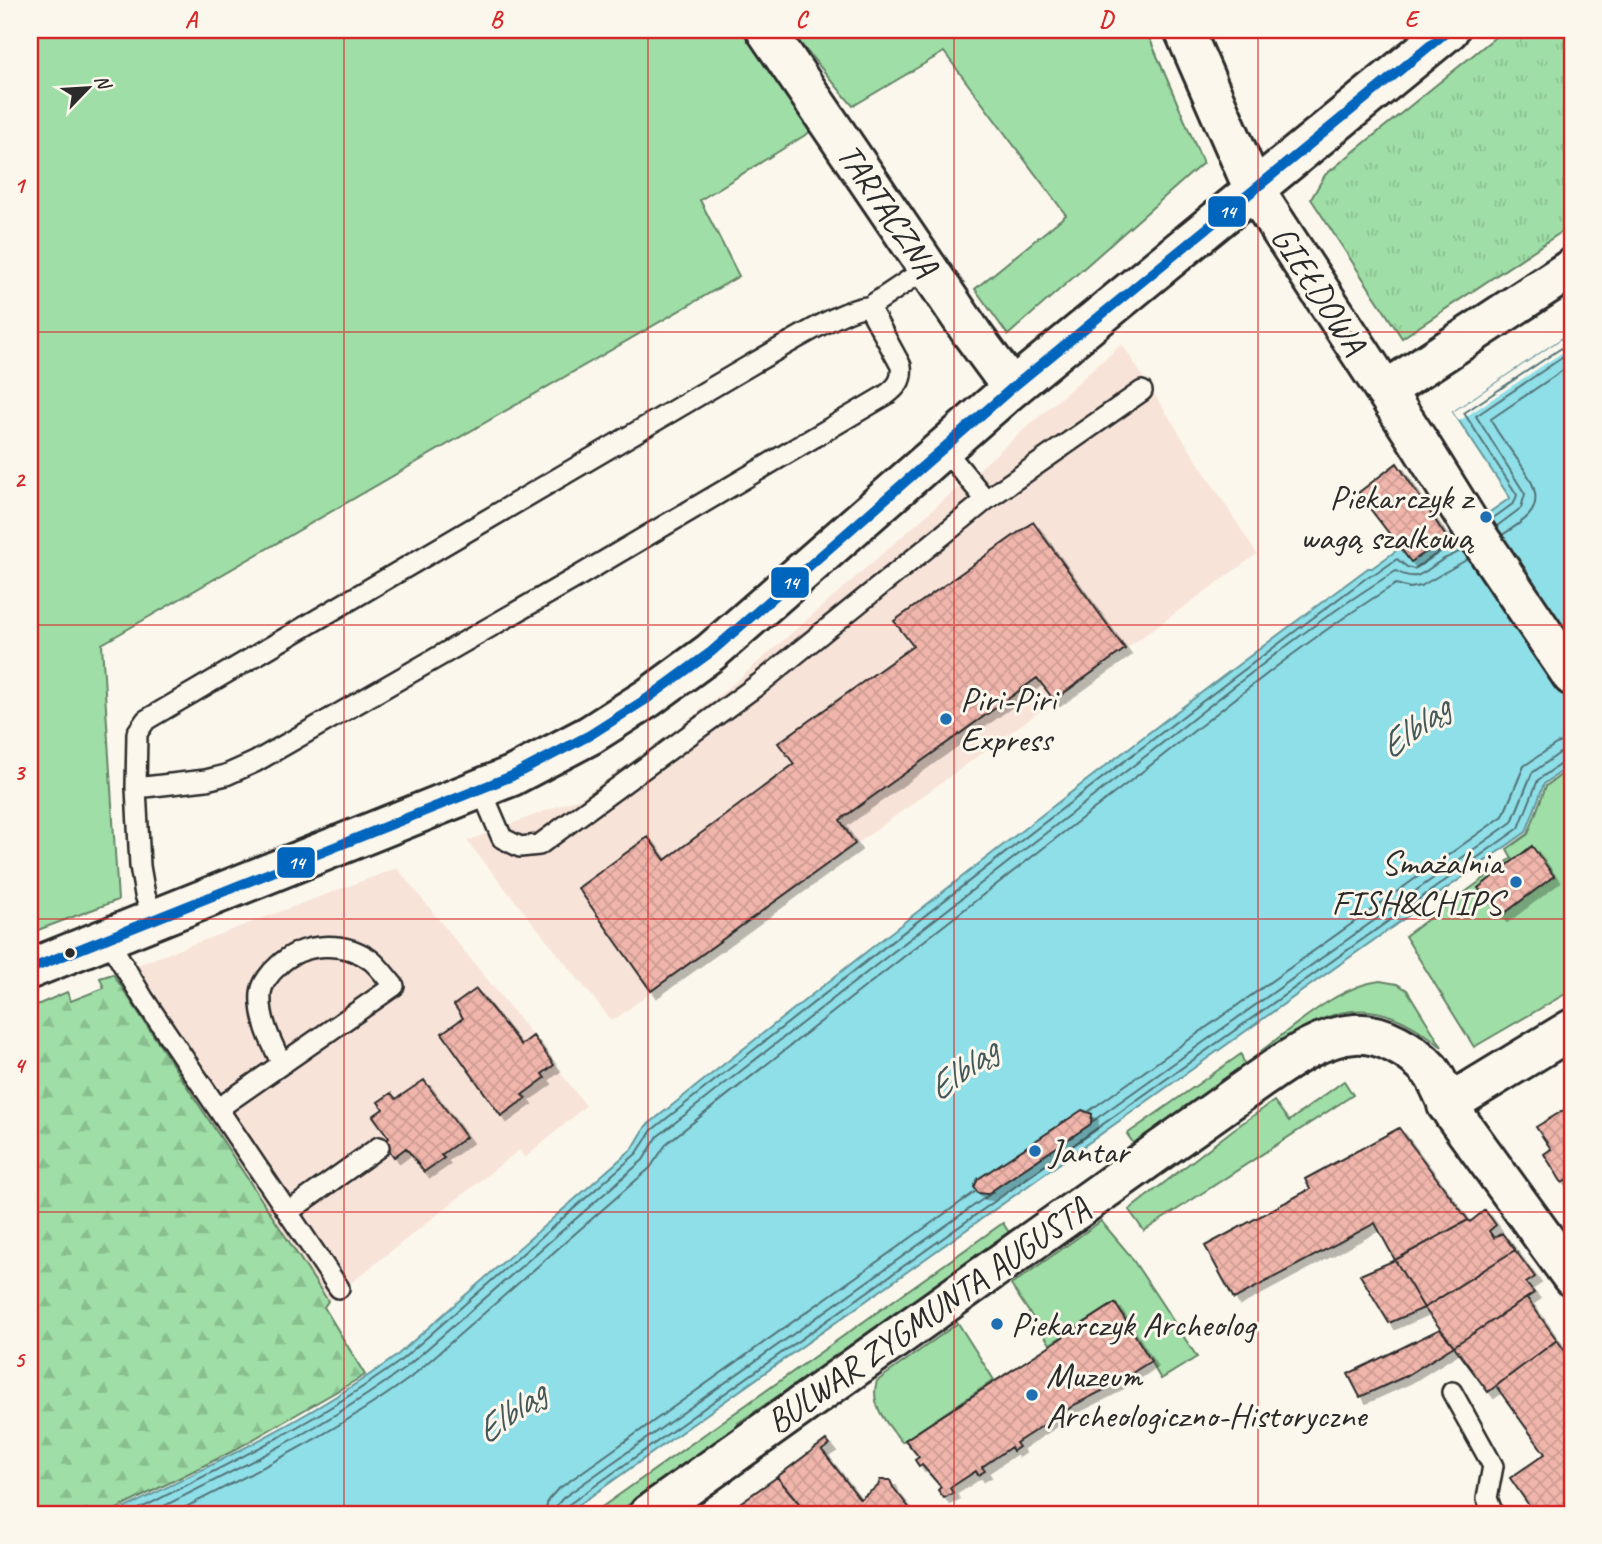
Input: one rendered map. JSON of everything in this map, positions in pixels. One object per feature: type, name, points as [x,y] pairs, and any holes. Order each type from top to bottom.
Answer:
[{"type":"street","name":"TARTACZNA","points":[[766,30],[1012,388]]},
{"type":"street","name":"GIEŁDOWA","points":[[1184,30],[1254,188],[1469,523],[1572,676]]},
{"type":"street","points":[[30,969],[512,776],[590,735],[659,691],[711,652],[1012,388],[1449,30]]},
{"type":"street","points":[[1385,391],[1572,268]]},
{"type":"street","points":[[1447,1105],[1572,1029]]},
{"type":"street","name":"BULWAR ZYGMUNTA AUGUSTA","points":[[649,1514],[1219,1108],[1312,1047],[1335,1037],[1357,1034],[1376,1037],[1406,1049],[1432,1072],[1447,1105],[1572,1277]]},
{"type":"lane","points":[[154,919],[145,895],[140,866],[136,788],[137,733],[146,720],[743,370],[839,316],[861,306],[869,307],[927,268]]},
{"type":"lane","points":[[136,788],[206,780],[226,775],[255,762],[886,395],[900,380],[901,366],[869,307]]},
{"type":"lane","points":[[481,789],[502,838],[520,847],[539,845],[759,684],[986,500],[1142,391]]},
{"type":"lane","points":[[944,449],[986,500]]},
{"type":"lane","points":[[107,938],[143,998],[339,1288]]},
{"type":"lane","points":[[219,1108],[282,1065],[394,986],[372,961],[345,948],[319,946],[299,952],[271,972],[261,990],[261,1006],[265,1027],[282,1065]]},
{"type":"lane","points":[[288,1212],[379,1147]]},
{"type":"lane","points":[[1452,1392],[1493,1466],[1487,1498],[1493,1514]]},
{"type":"shaded area","points":[[1122,344],[1257,554],[612,1021],[467,841],[582,797],[678,728],[739,679]]},
{"type":"shaded area","points":[[397,868],[586,1106],[525,1158],[519,1150],[328,1301],[113,974]]},
{"type":"green space","points":[[30,30],[746,30],[815,129],[700,200],[739,276],[102,644],[118,900],[30,933]]},
{"type":"green space","points":[[789,30],[1146,30],[1203,163],[1008,335],[975,289],[1066,215],[944,52],[853,106]]},
{"type":"green space","points":[[1504,30],[1572,30],[1572,225],[1402,338],[1311,199],[1325,175]]},
{"type":"green space","points":[[1572,767],[1572,990],[1474,1047],[1405,936],[1512,858],[1507,849],[1528,834],[1546,786]]},
{"type":"green space","points":[[113,974],[328,1301],[324,1307],[365,1375],[231,1452],[107,1514],[30,1514],[30,1008],[67,992],[71,1001],[104,988],[100,978]]},
{"type":"green space","points":[[1380,981],[1397,984],[1407,990],[1442,1047],[1394,1017],[1373,1011],[1352,1011],[1310,1024],[1263,1053],[1261,1051],[1333,999],[1364,984]]},
{"type":"green space","points":[[1241,1054],[1245,1066],[1134,1144],[1127,1134]]},
{"type":"green space","points":[[1344,1081],[1353,1095],[1144,1231],[1129,1210],[1274,1101],[1289,1121]]},
{"type":"green space","points":[[1101,1221],[1129,1254],[1197,1357],[1161,1379],[1115,1303],[1050,1344],[1011,1285]]},
{"type":"green space","points":[[1003,1223],[1008,1231],[1012,1231],[851,1347],[738,1423],[739,1426],[625,1507],[613,1514],[592,1514]]},
{"type":"green space","points":[[958,1323],[994,1380],[902,1442],[877,1406],[877,1381]]},
{"type":"water","name":"Elbląg","points":[[1572,332],[1572,764],[1544,784],[1526,832],[566,1514],[113,1514],[293,1422],[395,1357],[633,1148],[646,1126],[1095,774],[1368,568],[1372,568],[1400,548],[1411,562],[1446,539],[1448,541],[1510,498],[1453,412]]},
{"type":"pier","points":[[1572,332],[1572,346],[1459,421],[1453,412]]},
{"type":"building","points":[[1397,463],[1447,538],[1411,562],[1358,493]]},
{"type":"building","points":[[1033,522],[1125,649],[1054,700],[1037,678],[840,820],[855,844],[651,991],[578,888],[648,837],[665,860],[794,764],[778,743],[913,646],[894,621]]},
{"type":"building","name":"Smażalnia FISH&CHIPS","points":[[1532,846],[1554,876],[1501,916],[1478,888]]},
{"type":"building","points":[[476,989],[521,1045],[533,1036],[554,1065],[542,1074],[545,1078],[522,1095],[526,1098],[501,1116],[442,1033],[463,1018],[454,1005]]},
{"type":"building","points":[[424,1080],[466,1137],[441,1155],[444,1158],[424,1172],[406,1148],[394,1157],[384,1142],[389,1138],[373,1116],[383,1109],[378,1102],[391,1093],[396,1099]]},
{"type":"building","points":[[1572,1105],[1572,1177],[1562,1183],[1544,1154],[1551,1149],[1536,1127]]},
{"type":"building","name":"Jantar","points":[[1082,1110],[1092,1114],[1091,1124],[987,1194],[978,1193],[974,1187],[978,1179]]},
{"type":"building","points":[[1399,1128],[1468,1220],[1395,1260],[1375,1223],[1234,1299],[1205,1246],[1310,1189],[1305,1179]]},
{"type":"building","points":[[1485,1210],[1496,1225],[1489,1231],[1494,1238],[1502,1233],[1515,1250],[1424,1308],[1395,1260],[1468,1220],[1470,1222]]},
{"type":"building","points":[[1515,1250],[1535,1277],[1526,1283],[1534,1293],[1454,1346],[1424,1308]]},
{"type":"building","points":[[1395,1260],[1424,1308],[1389,1323],[1360,1275]]},
{"type":"building","points":[[1527,1298],[1557,1340],[1488,1392],[1454,1346]]},
{"type":"building","name":"Muzeum Archeologiczno-Historyczne","points":[[1115,1303],[1151,1361],[1110,1387],[1076,1404],[1016,1443],[1019,1447],[1013,1451],[1011,1447],[982,1467],[985,1471],[978,1475],[976,1471],[950,1488],[953,1493],[944,1498],[938,1490],[941,1487],[922,1465],[919,1466],[915,1460],[919,1457],[905,1440]]},
{"type":"building","points":[[1440,1329],[1454,1346],[1406,1376],[1360,1397],[1348,1374]]},
{"type":"building","points":[[1557,1340],[1572,1361],[1572,1514],[1535,1514],[1510,1478],[1545,1454],[1496,1386]]},
{"type":"building","points":[[826,1440],[830,1445],[822,1450],[860,1499],[878,1486],[880,1480],[890,1480],[914,1514],[808,1514],[777,1477]]},
{"type":"building","points":[[777,1477],[808,1514],[724,1514]]},
{"type":"transit line","name":"14","points":[[30,969],[512,776],[590,735],[648,698],[711,652],[1012,388],[1449,30]]},
{"type":"place","name":"Piekarczyk z wagą szalkową","points":[[1486,517]]},
{"type":"place","name":"Piri-Piri Express","points":[[946,719]]},
{"type":"place","name":"Smażalnia FISH&CHIPS","points":[[1516,882]]},
{"type":"place","name":"Jantar","points":[[1035,1151]]},
{"type":"place","name":"Piekarczyk Archeolog","points":[[997,1324]]},
{"type":"place","name":"Muzeum Archeologiczno-Historyczne","points":[[1032,1395]]}]
